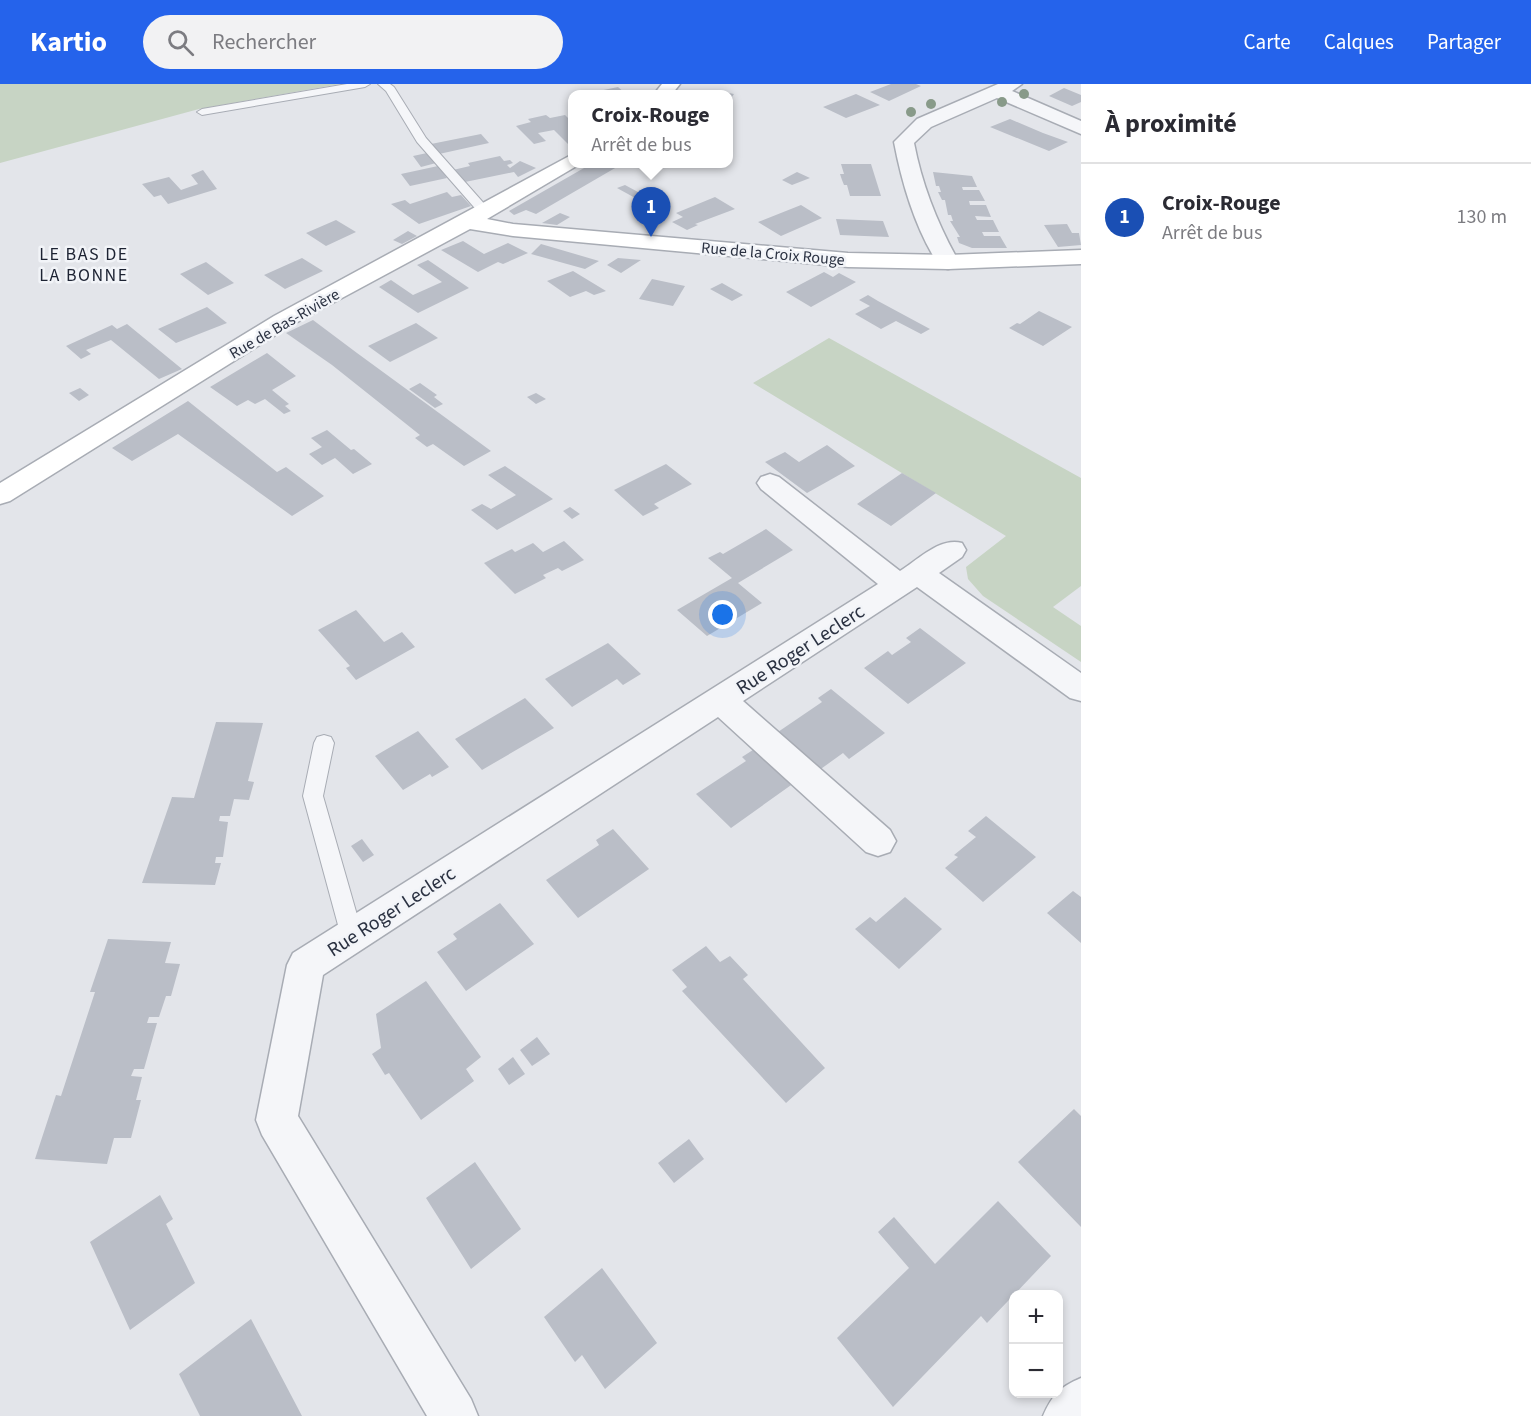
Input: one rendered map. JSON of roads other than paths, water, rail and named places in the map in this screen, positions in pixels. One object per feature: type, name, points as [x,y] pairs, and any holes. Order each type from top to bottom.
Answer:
[{"type":"street","points":[[948,262],[929,223],[907,159],[904,142],[924,123],[1005,88],[1081,128]]},
{"type":"street","name":"Rue de Bas-Rivière","points":[[0,495],[282,321],[568,163]]},
{"type":"street","name":"Rue de la Croix Rouge","points":[[475,216],[513,230],[848,260],[948,262],[1081,257]]},
{"type":"street","points":[[770,483],[908,579],[1000,633],[1081,689]]},
{"type":"street","name":"Rue Roger Leclerc","points":[[454,1416],[277,1120],[306,965],[952,550]]},
{"type":"street","points":[[720,701],[878,842]]},
{"type":"street","points":[[1067,1416],[1081,1402]]},
{"type":"lane","points":[[202,112],[365,84]]},
{"type":"lane","points":[[383,84],[390,89],[421,140],[475,216]]},
{"type":"lane","points":[[324,743],[314,796],[352,936]]},
{"type":"place","name":"Croix-Rouge","points":[[651,237]]},
{"type":"district","name":"LE BAS DE LA BONNE","points":[[84,264]]}]
